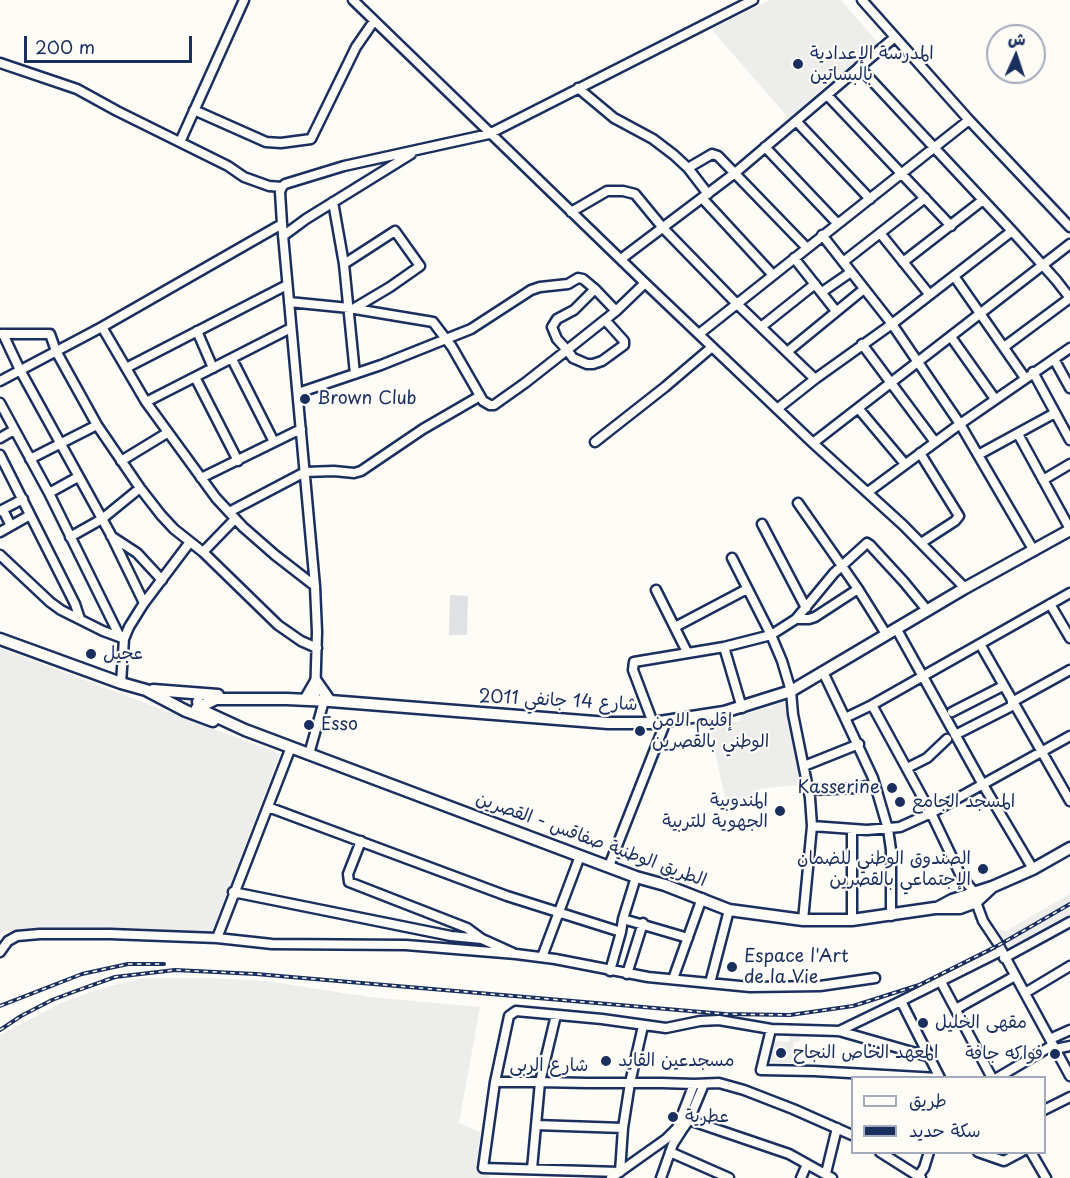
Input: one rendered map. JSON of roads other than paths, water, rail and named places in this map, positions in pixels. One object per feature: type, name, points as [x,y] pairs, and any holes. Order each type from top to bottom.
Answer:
[{"type":"main road","name":"شارع 14 جانفي 2011","points":[[194,704],[216,699],[319,700],[570,722],[653,723],[707,716],[742,708],[791,691],[965,588],[1070,530]]},
{"type":"main road","name":"الطريق الوطنية صفاقس - القصرين","points":[[0,639],[121,683],[194,704],[232,728],[245,730]]},
{"type":"main road","points":[[316,681],[319,700]]},
{"type":"main road","points":[[316,681],[319,700]]},
{"type":"main road","name":"شارع 14 جانفي 2011","points":[[146,690],[194,704],[248,699]]},
{"type":"main road","name":"الطريق الوطنية صفاقس - القصرين","points":[[194,704],[213,716],[245,730],[636,877],[702,898],[729,910],[803,920],[852,920],[936,908],[970,899],[1033,869],[1070,848]]},
{"type":"street","points":[[180,142],[244,0]]},
{"type":"street","points":[[353,0],[489,134],[777,409],[868,492],[965,588]]},
{"type":"street","points":[[316,681],[315,586],[287,285],[280,192],[282,187],[285,184],[344,166],[489,134],[753,0]]},
{"type":"street","points":[[862,0],[969,120],[1070,227]]},
{"type":"street","points":[[194,110],[266,142],[281,143],[311,139],[356,47],[374,21]]},
{"type":"street","points":[[621,259],[735,173],[895,37]]},
{"type":"street","points":[[0,63],[77,89],[254,181],[282,187]]},
{"type":"street","points":[[859,67],[933,149],[1012,231],[1070,298],[1004,347]]},
{"type":"street","points":[[578,88],[614,118],[653,139],[688,168],[705,196],[772,275]]},
{"type":"street","points":[[827,95],[951,226]]},
{"type":"street","points":[[699,334],[969,120]]},
{"type":"street","points":[[796,121],[870,199]]},
{"type":"street","points":[[765,147],[837,223]]},
{"type":"street","points":[[283,236],[416,150]]},
{"type":"street","points":[[688,168],[712,154],[718,156],[807,248]]},
{"type":"street","points":[[571,212],[607,191],[635,194],[663,228],[815,379]]},
{"type":"street","points":[[843,262],[925,198]]},
{"type":"street","points":[[903,262],[983,200]]},
{"type":"street","points":[[333,202],[351,308],[355,375]]},
{"type":"street","points":[[0,381],[102,327],[282,224]]},
{"type":"street","points":[[344,264],[395,231],[420,266],[390,287],[351,308]]},
{"type":"street","points":[[777,409],[1012,231]]},
{"type":"street","points":[[880,233],[928,294]]},
{"type":"street","points":[[822,235],[892,324],[960,424],[1034,551]]},
{"type":"street","points":[[813,443],[1070,244]]},
{"type":"street","points":[[794,258],[836,311]]},
{"type":"street","points":[[822,292],[851,272]]},
{"type":"street","points":[[954,276],[1004,347],[1029,375],[1070,440]]},
{"type":"street","points":[[298,393],[355,375],[471,329],[531,290],[540,287],[568,284],[578,278],[583,279],[616,311]]},
{"type":"street","points":[[289,302],[351,308],[433,322],[446,339],[480,396],[487,404],[494,405],[606,321],[645,283]]},
{"type":"street","points":[[761,327],[815,284]]},
{"type":"street","points":[[126,368],[287,285]]},
{"type":"street","points":[[595,289],[574,310],[556,319],[552,327],[557,339],[573,358],[593,364],[602,361],[624,345],[624,341],[606,321]]},
{"type":"street","points":[[787,352],[864,289]]},
{"type":"street","points":[[102,327],[146,402],[201,478],[232,515],[275,555],[315,586]]},
{"type":"street","points":[[146,402],[291,328]]},
{"type":"street","points":[[197,331],[213,368]]},
{"type":"street","points":[[144,603],[102,519],[2,338],[46,333],[52,337],[56,351],[97,425],[140,488],[162,515],[278,625],[301,641],[317,648]]},
{"type":"street","points":[[951,337],[995,399]]},
{"type":"street","points":[[862,344],[935,442]]},
{"type":"street","points":[[595,442],[712,347]]},
{"type":"street","points":[[868,492],[995,399],[1070,348]]},
{"type":"street","points":[[232,359],[274,442]]},
{"type":"street","points":[[1054,359],[1070,388]]},
{"type":"street","points":[[195,377],[238,461]]},
{"type":"street","points":[[202,552],[232,515],[304,472],[354,473],[361,471],[423,429],[480,396]]},
{"type":"street","points":[[0,403],[49,493],[122,638],[121,683]]},
{"type":"street","points":[[858,408],[905,464]]},
{"type":"street","points":[[978,455],[1055,413]]},
{"type":"street","points":[[30,459],[97,425]]},
{"type":"street","points":[[201,478],[301,429]]},
{"type":"street","points":[[0,438],[14,430]]},
{"type":"street","points":[[121,461],[167,433]]},
{"type":"street","points":[[1017,434],[1070,530]]},
{"type":"street","points":[[920,453],[959,516],[921,543]]},
{"type":"street","points":[[0,454],[4,472],[23,499],[75,604],[80,619]]},
{"type":"street","points":[[1043,480],[1069,466]]},
{"type":"street","points":[[49,493],[78,477]]},
{"type":"street","points":[[70,537],[102,519],[140,488]]},
{"type":"street","points":[[11,525],[2,511],[23,499]]},
{"type":"street","points":[[798,503],[840,566],[891,631],[922,677],[951,737],[982,783],[1033,869]]},
{"type":"street","points":[[0,532],[30,515]]},
{"type":"street","points":[[762,524],[806,608]]},
{"type":"street","points":[[111,536],[137,553],[162,580]]},
{"type":"street","points":[[122,638],[144,603],[190,542]]},
{"type":"street","points":[[653,723],[633,670],[634,662],[687,651],[724,647],[771,634],[796,619],[840,566],[864,545],[868,544],[927,610]]},
{"type":"street","points":[[0,555],[50,602],[122,638]]},
{"type":"street","points":[[732,558],[783,661],[791,691],[793,714],[809,790],[812,826],[803,920]]},
{"type":"street","points":[[675,627],[747,589]]},
{"type":"street","points":[[796,619],[815,617],[858,589]]},
{"type":"street","points":[[656,590],[687,651]]},
{"type":"street","points":[[846,718],[1070,593]]},
{"type":"street","points":[[1050,604],[1070,638]]},
{"type":"street","points":[[980,644],[1070,801]]},
{"type":"street","points":[[724,647],[742,708]]},
{"type":"street","points":[[907,768],[927,758],[951,737],[1070,670]]},
{"type":"street","points":[[823,672],[859,744],[888,829],[891,850],[891,916]]},
{"type":"street","points":[[952,712],[1004,686]]},
{"type":"street","points":[[309,754],[319,700]]},
{"type":"street","points":[[872,705],[931,813],[970,899],[1070,1076]]},
{"type":"street","points":[[609,866],[666,721]]},
{"type":"street","points":[[812,826],[852,830],[888,829],[907,824],[1070,736]]},
{"type":"street","points":[[804,766],[859,744]]},
{"type":"street","points":[[217,938],[291,747]]},
{"type":"street","points":[[809,790],[858,788],[874,784]]},
{"type":"street","points":[[268,807],[507,896],[621,932]]},
{"type":"street","points":[[852,830],[852,920]]},
{"type":"street","points":[[360,841],[348,874],[349,882],[467,928],[482,939]]},
{"type":"street","points":[[542,957],[580,856]]},
{"type":"street","points":[[610,970],[636,877]]},
{"type":"street","points":[[233,892],[451,936],[482,939],[516,954]]},
{"type":"street","points":[[673,980],[702,898]]},
{"type":"street","points":[[710,983],[729,910]]},
{"type":"street","points":[[623,919],[688,938]]},
{"type":"street","points":[[839,1031],[1070,922]]},
{"type":"street","points":[[627,974],[643,923]]},
{"type":"street","points":[[0,952],[8,941],[17,936],[79,933],[217,938],[272,944],[406,945],[542,957],[627,974],[750,987],[791,988],[875,978]]},
{"type":"street","points":[[1025,993],[1070,967]]},
{"type":"street","points":[[956,1010],[1015,976]]},
{"type":"street","points":[[941,982],[991,1076]]},
{"type":"street","points":[[901,1001],[939,1076]]},
{"type":"street","points":[[495,1082],[507,1023],[512,1013],[516,1011],[666,1028],[700,1021],[719,1020],[771,1029],[839,1031],[930,1057]]},
{"type":"street","points":[[532,1169],[540,1082],[556,1015]]},
{"type":"street","points":[[620,1172],[623,1128],[630,1083],[643,1026]]},
{"type":"street","points":[[771,1029],[761,1070],[918,1076]]},
{"type":"street","points":[[1000,1076],[1053,1045],[1070,1030]]},
{"type":"street","points":[[1053,1045],[1070,1046]]},
{"type":"street","name":"شارع الربى","points":[[620,1172],[483,1168],[495,1082],[729,1085],[851,1135]]},
{"type":"street","points":[[662,1178],[694,1084]]},
{"type":"street","points":[[611,1178],[689,1120],[704,1084]]},
{"type":"street","points":[[1046,1109],[1070,1097]]},
{"type":"street","points":[[689,1120],[762,1144],[829,1176],[837,1128]]},
{"type":"street","points":[[536,1125],[623,1128]]},
{"type":"street","points":[[671,1148],[717,1176],[729,1178]]},
{"type":"street","points":[[883,1154],[919,1177],[928,1154]]},
{"type":"street","points":[[984,1154],[1004,1161],[1017,1154]]},
{"type":"street","points":[[1032,1154],[1046,1178]]},
{"type":"street","points":[[801,1178],[807,1164]]},
{"type":"railway","points":[[0,1030],[52,1000],[115,977],[175,970],[256,974],[725,1014],[790,1015],[853,1006],[919,985],[999,945],[1070,904]]},
{"type":"railway","points":[[0,1006],[82,974],[128,964],[164,964]]},
{"type":"place","name":"المدرسة الإعدادية بالبساتين","points":[[798,64]]},
{"type":"place","name":"Brown Club","points":[[305,399]]},
{"type":"place","name":"عجيل","points":[[91,654]]},
{"type":"place","name":"Esso","points":[[309,725]]},
{"type":"place","name":"إقليم الامن الوطني بالقصرين","points":[[640,731]]},
{"type":"place","name":"Kasserine","points":[[892,788]]},
{"type":"place","name":"المسجد الجامع","points":[[900,802]]},
{"type":"place","name":"المندوبية الجهوية للتربية","points":[[780,811]]},
{"type":"place","name":"الصندوق الوطني للضمان الإجتماعي بالقصرين","points":[[983,869]]},
{"type":"place","name":"Espace l'Art de la Vie","points":[[732,967]]},
{"type":"place","name":"مقهى الخليل","points":[[923,1023]]},
{"type":"place","name":"المعهد الخاص النجاح","points":[[781,1053]]},
{"type":"place","name":"فواكه جافة","points":[[1055,1054]]},
{"type":"place","name":"مسجدعين القايد","points":[[606,1061]]},
{"type":"place","name":"عطرية","points":[[673,1117]]}]
